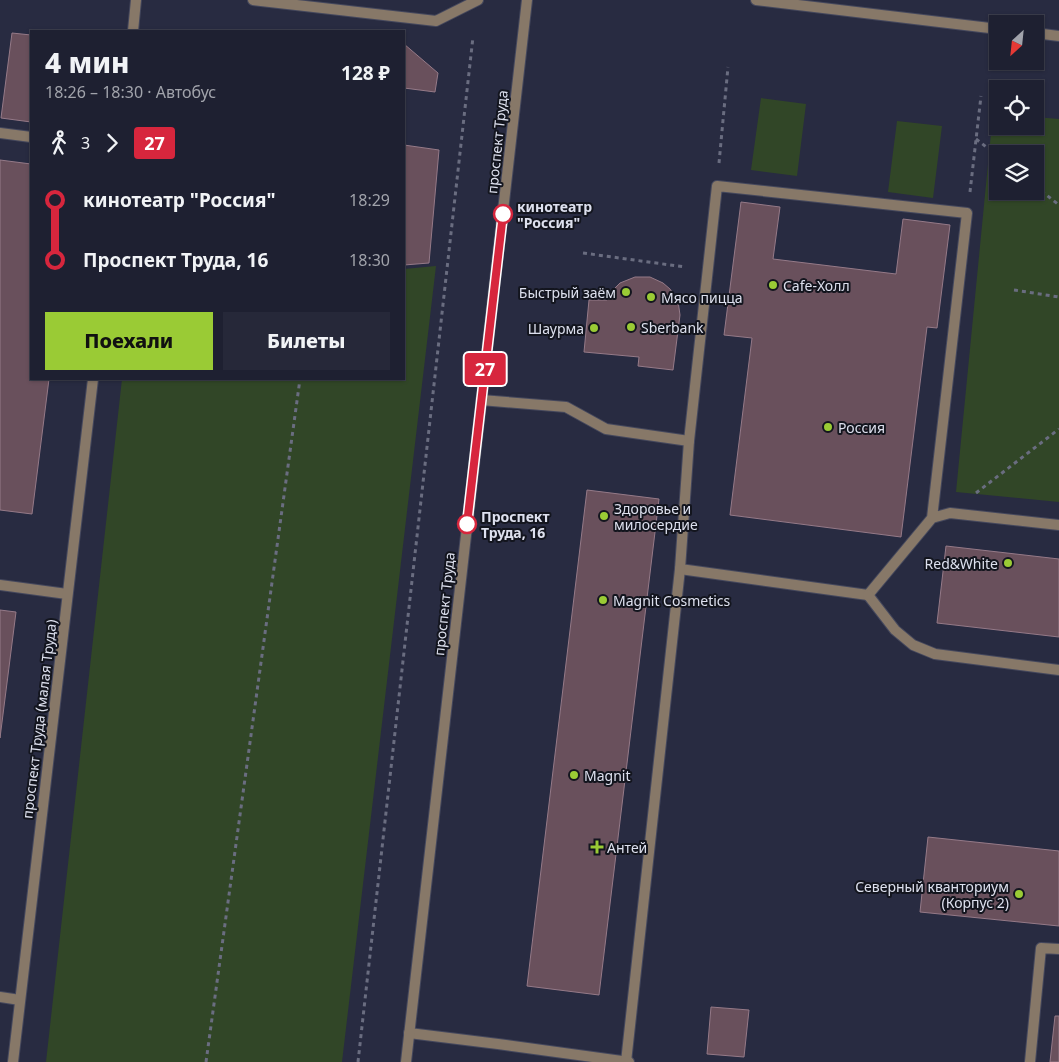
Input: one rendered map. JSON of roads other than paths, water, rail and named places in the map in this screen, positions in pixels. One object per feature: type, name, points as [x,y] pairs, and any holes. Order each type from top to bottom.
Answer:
[{"type":"street","points":[[133,30],[136,0]]},
{"type":"street","points":[[253,0],[436,20],[478,0]]},
{"type":"street","name":"проспект Труда","points":[[406,1062],[527,0]]},
{"type":"street","points":[[756,0],[989,27]]},
{"type":"street","points":[[1044,34],[1059,36]]},
{"type":"street","points":[[0,133],[30,137]]},
{"type":"street","points":[[409,1033],[627,1062],[680,569],[689,441],[717,186],[967,213],[932,518],[868,595]]},
{"type":"street","name":"проспект Труда (малая Труда)","points":[[13,1062],[93,380]]},
{"type":"street","points":[[481,400],[566,407],[606,429],[689,441]]},
{"type":"street","points":[[932,518],[950,513],[1059,525]]},
{"type":"street","points":[[680,569],[868,595],[895,630],[913,645],[935,654],[1059,670]]},
{"type":"street","points":[[0,585],[68,594]]},
{"type":"street","points":[[1030,1062],[1041,948],[1059,949]]},
{"type":"street","points":[[0,997],[20,1000]]},
{"type":"place","name":"кинотеатр \"Россия\"","points":[[503,214]]},
{"type":"place","name":"Cafe-Холл","points":[[773,285]]},
{"type":"place","name":"Быстрый заём","points":[[626,292]]},
{"type":"place","name":"Мясо пицца","points":[[651,297]]},
{"type":"place","name":"Sberbank","points":[[631,327]]},
{"type":"place","name":"Шаурма","points":[[594,328]]},
{"type":"place","name":"Россия","points":[[828,427]]},
{"type":"place","name":"Здоровье и милосердие","points":[[604,516]]},
{"type":"place","name":"Проспект Труда, 16","points":[[467,524]]},
{"type":"place","name":"Red&White","points":[[1008,563]]},
{"type":"place","name":"Magnit Cosmetics","points":[[603,600]]},
{"type":"place","name":"Magnit","points":[[574,775]]},
{"type":"place","name":"Антей","points":[[597,847]]},
{"type":"place","name":"Северный кванториум (Корпус 2)","points":[[1019,894]]}]
